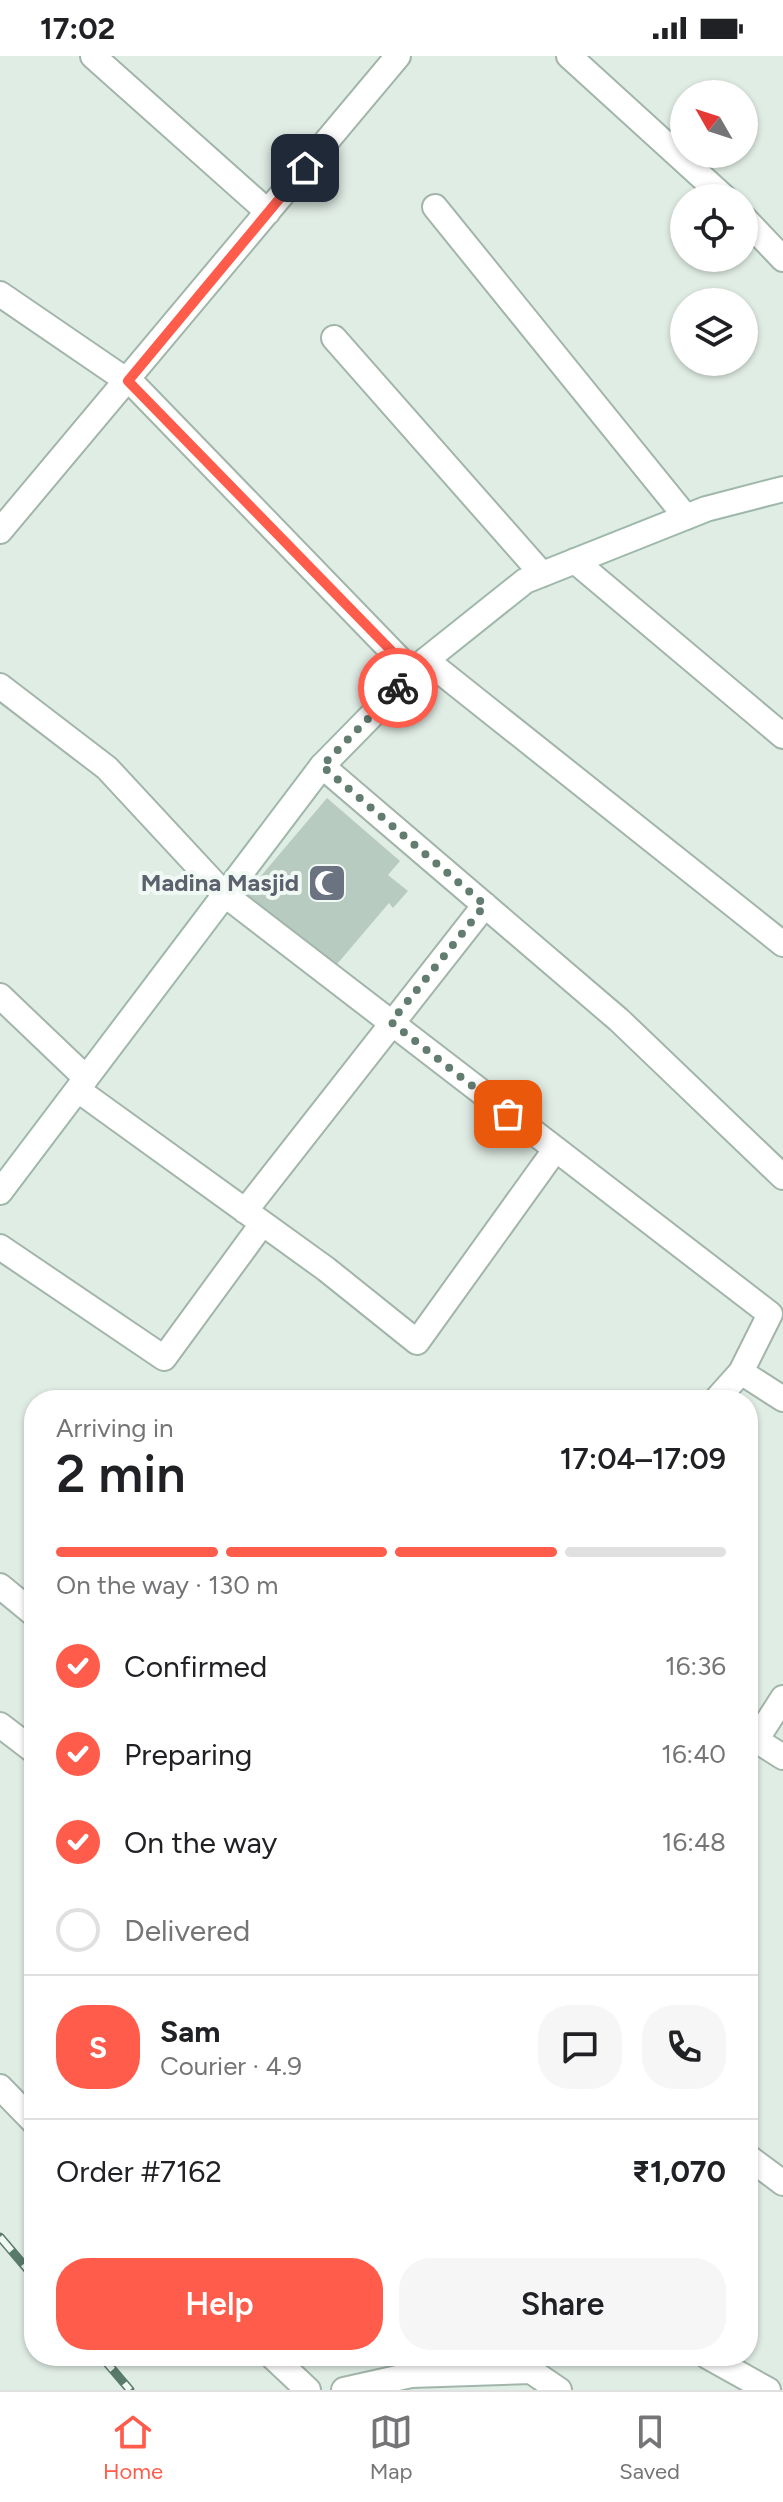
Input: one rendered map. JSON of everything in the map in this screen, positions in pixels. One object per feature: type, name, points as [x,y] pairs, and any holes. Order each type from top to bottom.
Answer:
[{"type":"street","points":[[93,56],[268,212]]},
{"type":"street","points":[[0,531],[398,56]]},
{"type":"street","points":[[569,56],[710,184]]},
{"type":"street","points":[[435,207],[686,517]]},
{"type":"street","points":[[758,233],[783,259]]},
{"type":"street","points":[[0,294],[128,381],[420,666],[783,944]]},
{"type":"street","points":[[334,338],[542,574]]},
{"type":"street","points":[[0,1192],[322,766],[420,666],[525,581],[686,517],[783,489]]},
{"type":"street","points":[[575,561],[783,736]]},
{"type":"street","points":[[0,686],[107,768],[224,894],[555,1150],[776,1306],[741,1372],[725,1390]]},
{"type":"street","points":[[322,766],[619,1020],[783,1177]]},
{"type":"street","points":[[0,1247],[164,1358],[254,1217],[391,1022],[485,905]]},
{"type":"street","points":[[0,996],[82,1084],[417,1342],[555,1150]]},
{"type":"street","points":[[741,1372],[783,1399]]},
{"type":"street","points":[[0,1586],[24,1606]]},
{"type":"street","points":[[758,1737],[783,1698]]},
{"type":"street","points":[[0,1725],[24,1743]]},
{"type":"street","points":[[758,1741],[783,1757]]},
{"type":"street","points":[[0,2087],[24,2112]]},
{"type":"street","points":[[758,2164],[783,2183]]},
{"type":"street","points":[[283,2366],[308,2390]]},
{"type":"street","points":[[725,2366],[768,2390]]},
{"type":"street","points":[[344,2390],[411,2375],[531,2371],[559,2390]]},
{"type":"building","name":"Madina Masjid","points":[[327,798],[400,861],[388,875],[408,891],[393,908],[389,903],[332,970],[244,896]]},
{"type":"railway","points":[[0,2237],[24,2265]]},
{"type":"railway","points":[[110,2366],[130,2390]]},
{"type":"way so far","points":[[398,688],[322,766],[485,905],[391,1022],[508,1114]]},
{"type":"place","name":"Madina Masjid","points":[[327,883]]},
{"type":"route","points":[[305,168],[128,381],[413,673],[398,688]]}]
